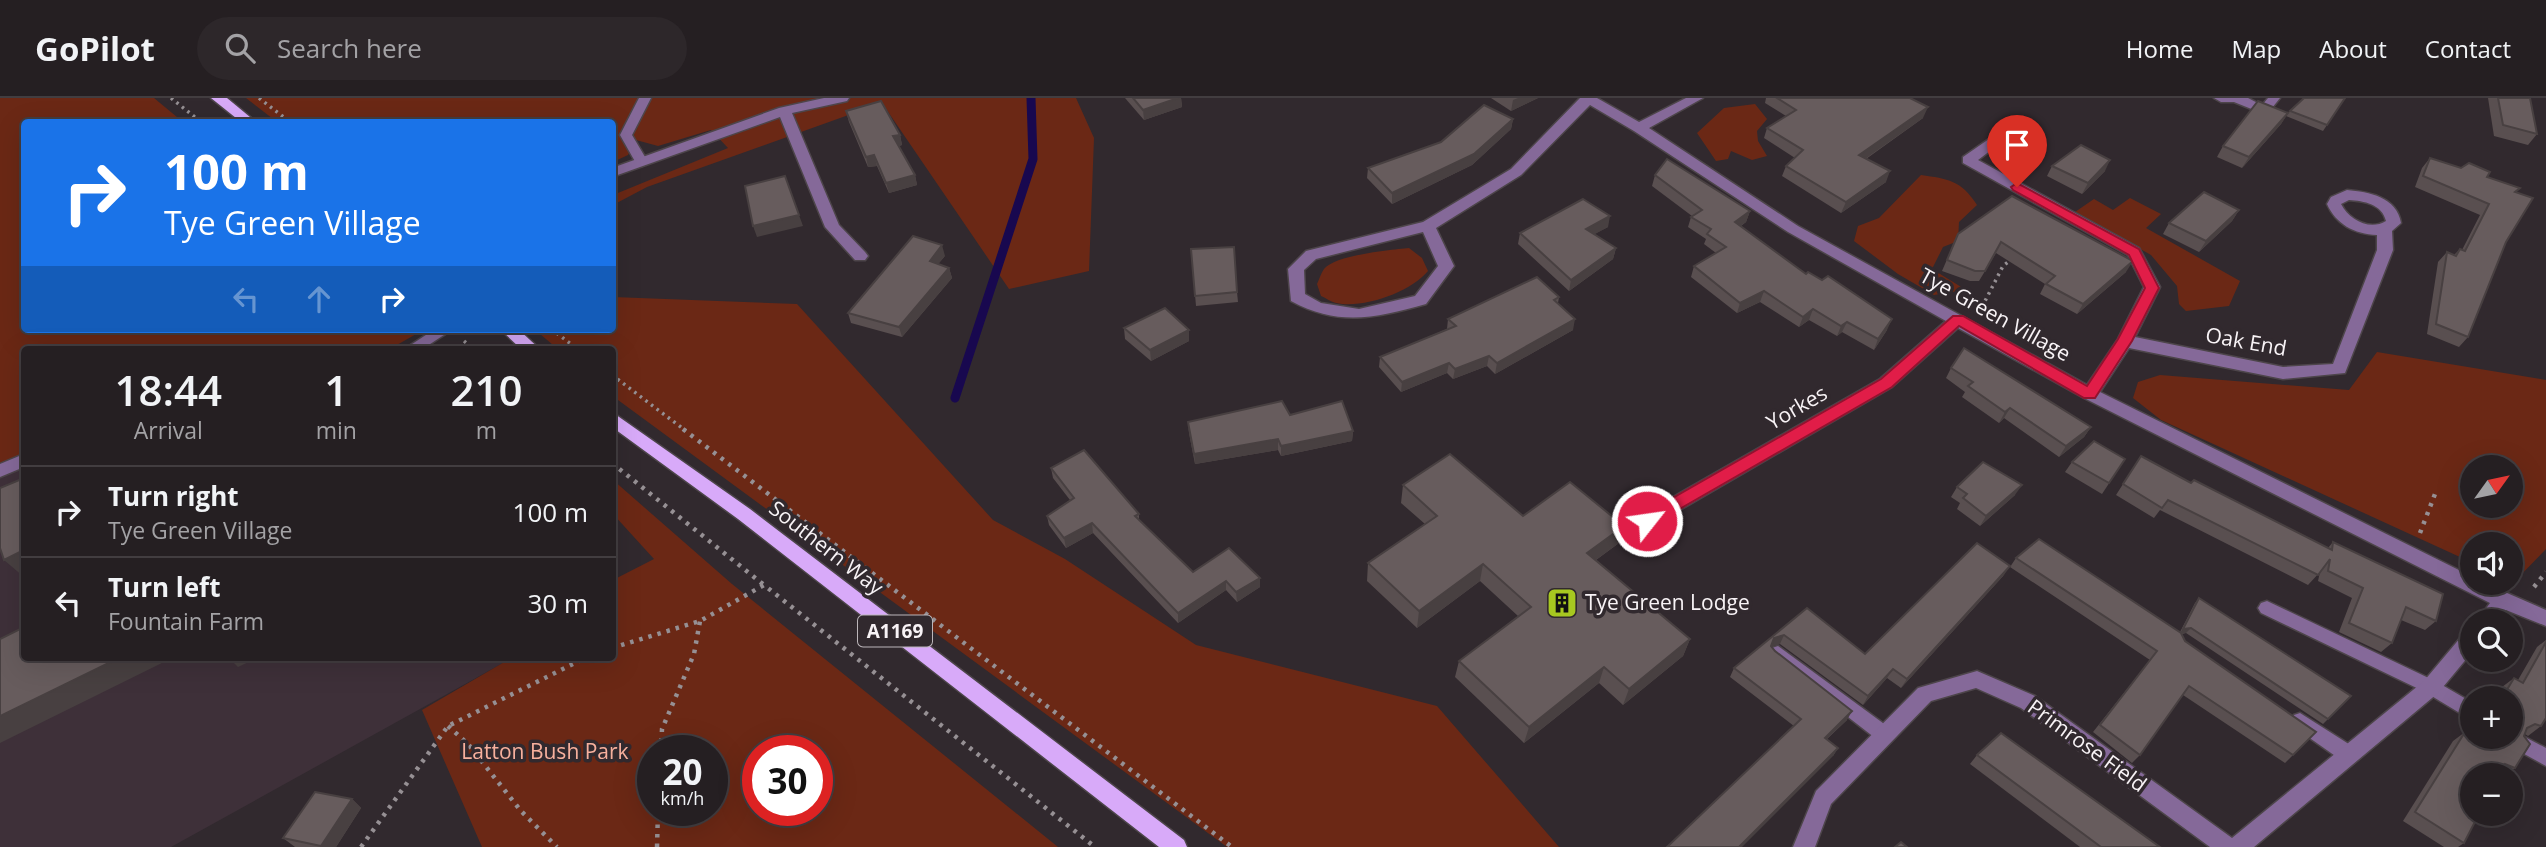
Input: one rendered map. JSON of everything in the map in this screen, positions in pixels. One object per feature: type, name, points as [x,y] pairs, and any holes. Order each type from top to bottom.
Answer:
[{"type":"main road","points":[[218,98],[245,119]]},
{"type":"main road","points":[[513,333],[528,346]]},
{"type":"main road","name":"Southern Way","points":[[616,427],[744,514],[1176,847]]},
{"type":"street","points":[[616,172],[784,111],[842,98]]},
{"type":"street","name":"Tye Green Village","points":[[1428,226],[1446,266],[1420,300],[1359,314],[1317,308],[1297,297],[1296,269],[1311,255],[1428,226],[1516,172],[1587,98],[1639,128],[1793,229],[2090,394],[2502,601],[2546,618]]},
{"type":"street","points":[[1639,128],[1696,98]]},
{"type":"street","points":[[2221,98],[2269,104]]},
{"type":"street","points":[[784,111],[832,227],[860,256]]},
{"type":"street","points":[[2004,135],[1968,160],[2134,252],[2152,288],[2125,341],[2090,394]]},
{"type":"street","name":"Oak End","points":[[2125,341],[2283,373],[2339,369],[2385,250],[2384,230]]},
{"type":"street","name":"Yorkes","points":[[1647,521],[1886,383],[1965,323]]},
{"type":"street","points":[[2496,609],[2502,601]]},
{"type":"street","points":[[2238,847],[2431,687],[2460,652]]},
{"type":"street","name":"Primrose Field","points":[[1804,847],[1824,798],[1925,694],[1977,679],[2028,702],[2227,847]]},
{"type":"lane","points":[[640,100],[626,135],[642,162]]},
{"type":"lane","points":[[417,346],[439,333]]},
{"type":"lane","points":[[0,471],[21,461]]},
{"type":"lane","points":[[2267,608],[2431,687],[2460,705]]},
{"type":"lane","points":[[1778,653],[1885,735]]},
{"type":"lane","points":[[2283,710],[2348,754]]},
{"type":"lane","points":[[2523,744],[2546,758]]},
{"type":"path","points":[[171,98],[197,119]]},
{"type":"path","points":[[259,98],[286,119]]},
{"type":"path","points":[[1965,323],[2003,266],[2022,251]]},
{"type":"path","points":[[556,333],[574,346]]},
{"type":"path","points":[[616,378],[1232,847]]},
{"type":"path","points":[[616,466],[1095,847]]},
{"type":"path","points":[[2412,555],[2435,494]]},
{"type":"path","points":[[616,647],[700,621],[764,585]]},
{"type":"path","points":[[662,735],[694,654],[700,621]]},
{"type":"path","points":[[361,847],[449,726],[579,661]]},
{"type":"path","points":[[449,726],[468,744],[521,811],[557,847]]},
{"type":"path","points":[[657,847],[658,826]]},
{"type":"shaded area","points":[[21,459],[21,661],[503,663],[171,847],[0,847],[0,469]]},
{"type":"green space","points":[[0,98],[154,98],[179,119],[21,119],[21,333],[418,333],[395,346],[21,346],[21,459],[0,469]]},
{"type":"green space","points":[[246,98],[1076,98],[1094,138],[1089,271],[1009,289],[882,103],[647,187],[616,203],[616,194],[728,148],[711,130],[658,146],[636,140],[628,155],[616,161],[616,119],[273,119]]},
{"type":"green space","points":[[1755,104],[1767,119],[1757,131],[1758,141],[1767,156],[1752,160],[1731,151],[1728,159],[1716,161],[1697,133],[1724,108]]},
{"type":"green space","points":[[1921,175],[1953,182],[1965,190],[1977,205],[1959,222],[1958,241],[1943,247],[1932,269],[1966,290],[1934,295],[1898,274],[1854,241],[1858,226],[1879,218]]},
{"type":"green space","points":[[2130,198],[2161,214],[2146,228],[2240,281],[2229,306],[2186,311],[2179,304],[2177,286],[2151,255],[2075,212],[2094,199],[2113,210]]},
{"type":"green space","points":[[1409,248],[1422,258],[1428,271],[1399,292],[1372,301],[1347,304],[1336,303],[1321,296],[1317,284],[1330,264],[1364,254]]},
{"type":"green space","points":[[616,297],[797,304],[993,520],[1065,559],[1196,645],[1437,706],[1559,847],[1227,847],[616,398],[616,346],[554,346],[539,333],[616,333]]},
{"type":"green space","points":[[2377,352],[2546,380],[2546,549],[2523,573],[2523,532],[2460,532],[2460,557],[2161,420],[2133,398],[2138,382],[2160,375],[2349,390]]},
{"type":"green space","name":"Latton Bush Park","points":[[616,483],[732,584],[1058,847],[482,847],[422,710],[506,661],[616,661],[616,578],[654,559],[616,517]]},
{"type":"building","points":[[1133,98],[1178,98],[1143,110]]},
{"type":"building","points":[[1777,98],[1910,98],[1928,107],[1859,155],[1890,171],[1846,202],[1786,166],[1803,150],[1767,128],[1796,110]]},
{"type":"building","points":[[2304,98],[2345,98],[2327,125],[2290,111]]},
{"type":"building","points":[[2498,98],[2530,98],[2537,134],[2503,125]]},
{"type":"building","points":[[881,101],[900,135],[893,136],[915,175],[886,183],[874,155],[866,157],[846,111]]},
{"type":"building","points":[[2258,101],[2288,113],[2249,157],[2223,146]]},
{"type":"building","points":[[1484,105],[1513,119],[1474,154],[1392,193],[1368,168],[1441,142]]},
{"type":"building","points":[[2081,145],[2110,160],[2088,183],[2052,166]]},
{"type":"building","points":[[2430,158],[2461,168],[2469,163],[2490,172],[2487,177],[2520,188],[2515,192],[2533,198],[2506,242],[2468,337],[2436,324],[2447,252],[2456,256],[2460,249],[2465,251],[2489,204],[2423,176]]},
{"type":"building","points":[[1667,159],[1750,211],[1735,222],[1806,274],[1808,272],[1822,280],[1828,276],[1892,319],[1878,339],[1847,322],[1841,326],[1813,309],[1803,317],[1764,291],[1740,303],[1694,266],[1726,247],[1707,234],[1711,229],[1691,217],[1702,210],[1655,175]]},
{"type":"building","points":[[785,176],[799,215],[753,226],[745,186]]},
{"type":"building","points":[[2204,192],[2239,210],[2206,241],[2169,223]]},
{"type":"building","points":[[2012,196],[2133,261],[2083,304],[2046,284],[2055,276],[2001,242],[1985,271],[1975,271],[1947,260],[1958,234]]},
{"type":"building","points":[[1583,199],[1610,216],[1586,229],[1616,248],[1571,280],[1520,233]]},
{"type":"building","points":[[913,236],[942,245],[930,261],[949,268],[899,327],[848,313]]},
{"type":"building","points":[[1234,247],[1237,292],[1195,296],[1191,249]]},
{"type":"building","points":[[1537,277],[1559,297],[1554,300],[1575,319],[1497,363],[1489,356],[1455,369],[1449,363],[1402,382],[1380,357],[1456,326],[1448,319]]},
{"type":"building","points":[[1165,308],[1189,330],[1150,350],[1124,328]]},
{"type":"building","points":[[1964,348],[2091,427],[2066,446],[2010,408],[2005,412],[1968,386],[1973,382],[1951,368]]},
{"type":"building","points":[[1282,401],[1290,415],[1342,401],[1353,431],[1281,446],[1278,439],[1194,454],[1188,422]]},
{"type":"building","points":[[2094,441],[2125,459],[2109,483],[2072,462]]},
{"type":"building","points":[[1084,450],[1139,514],[1135,516],[1193,572],[1229,548],[1260,578],[1236,592],[1226,581],[1178,613],[1092,523],[1064,538],[1047,516],[1074,498],[1051,468]]},
{"type":"building","name":"Tye Green Lodge","points":[[1450,454],[1523,516],[1570,482],[1624,526],[1587,553],[1690,639],[1629,689],[1604,667],[1529,727],[1459,661],[1531,607],[1483,564],[1419,611],[1368,563],[1437,516],[1403,485]]},
{"type":"building","points":[[2141,456],[2191,483],[2194,480],[2332,550],[2333,542],[2443,594],[2436,621],[2406,607],[2392,643],[2349,623],[2363,588],[2328,571],[2330,559],[2318,575],[2168,500],[2162,508],[2123,484]]},
{"type":"building","points":[[1983,462],[2022,485],[1986,516],[1963,498],[1967,494],[1957,487]]},
{"type":"building","points":[[21,479],[21,552],[4,560],[0,548],[0,488]]},
{"type":"building","points":[[2039,539],[2181,633],[2185,641],[2316,732],[2293,755],[2189,686],[2140,755],[2100,725],[2157,651],[2016,558]]},
{"type":"building","points":[[1977,543],[2010,566],[1907,679],[1893,669],[1868,696],[1784,635],[1774,638],[1771,646],[1775,651],[1852,711],[1825,738],[1838,748],[1739,847],[1667,847],[1801,719],[1734,668],[1807,608],[1865,654]]},
{"type":"building","points":[[2199,598],[2351,696],[2328,719],[2191,628],[2183,629]]},
{"type":"building","points":[[21,628],[21,661],[113,661],[0,716],[0,639]]},
{"type":"building","points":[[2546,642],[2546,718],[2541,726],[2535,724],[2527,728],[2524,736],[2530,744],[2518,763],[2460,763],[2460,826],[2473,826],[2464,843],[2415,812],[2460,740],[2460,749],[2523,749],[2523,686],[2509,686],[2514,678],[2523,683]]},
{"type":"building","points":[[2001,733],[2160,847],[2101,847],[1977,755]]},
{"type":"building","points":[[315,792],[352,799],[321,846],[283,838]]},
{"type":"waterway","points":[[955,398],[1033,159],[1031,98]]},
{"type":"place","name":"Tye Green Lodge","points":[[1562,603]]},
{"type":"route","points":[[1647,521],[1886,383],[1958,319],[2090,394],[2125,341],[2152,288],[2134,252],[2017,187]]}]
